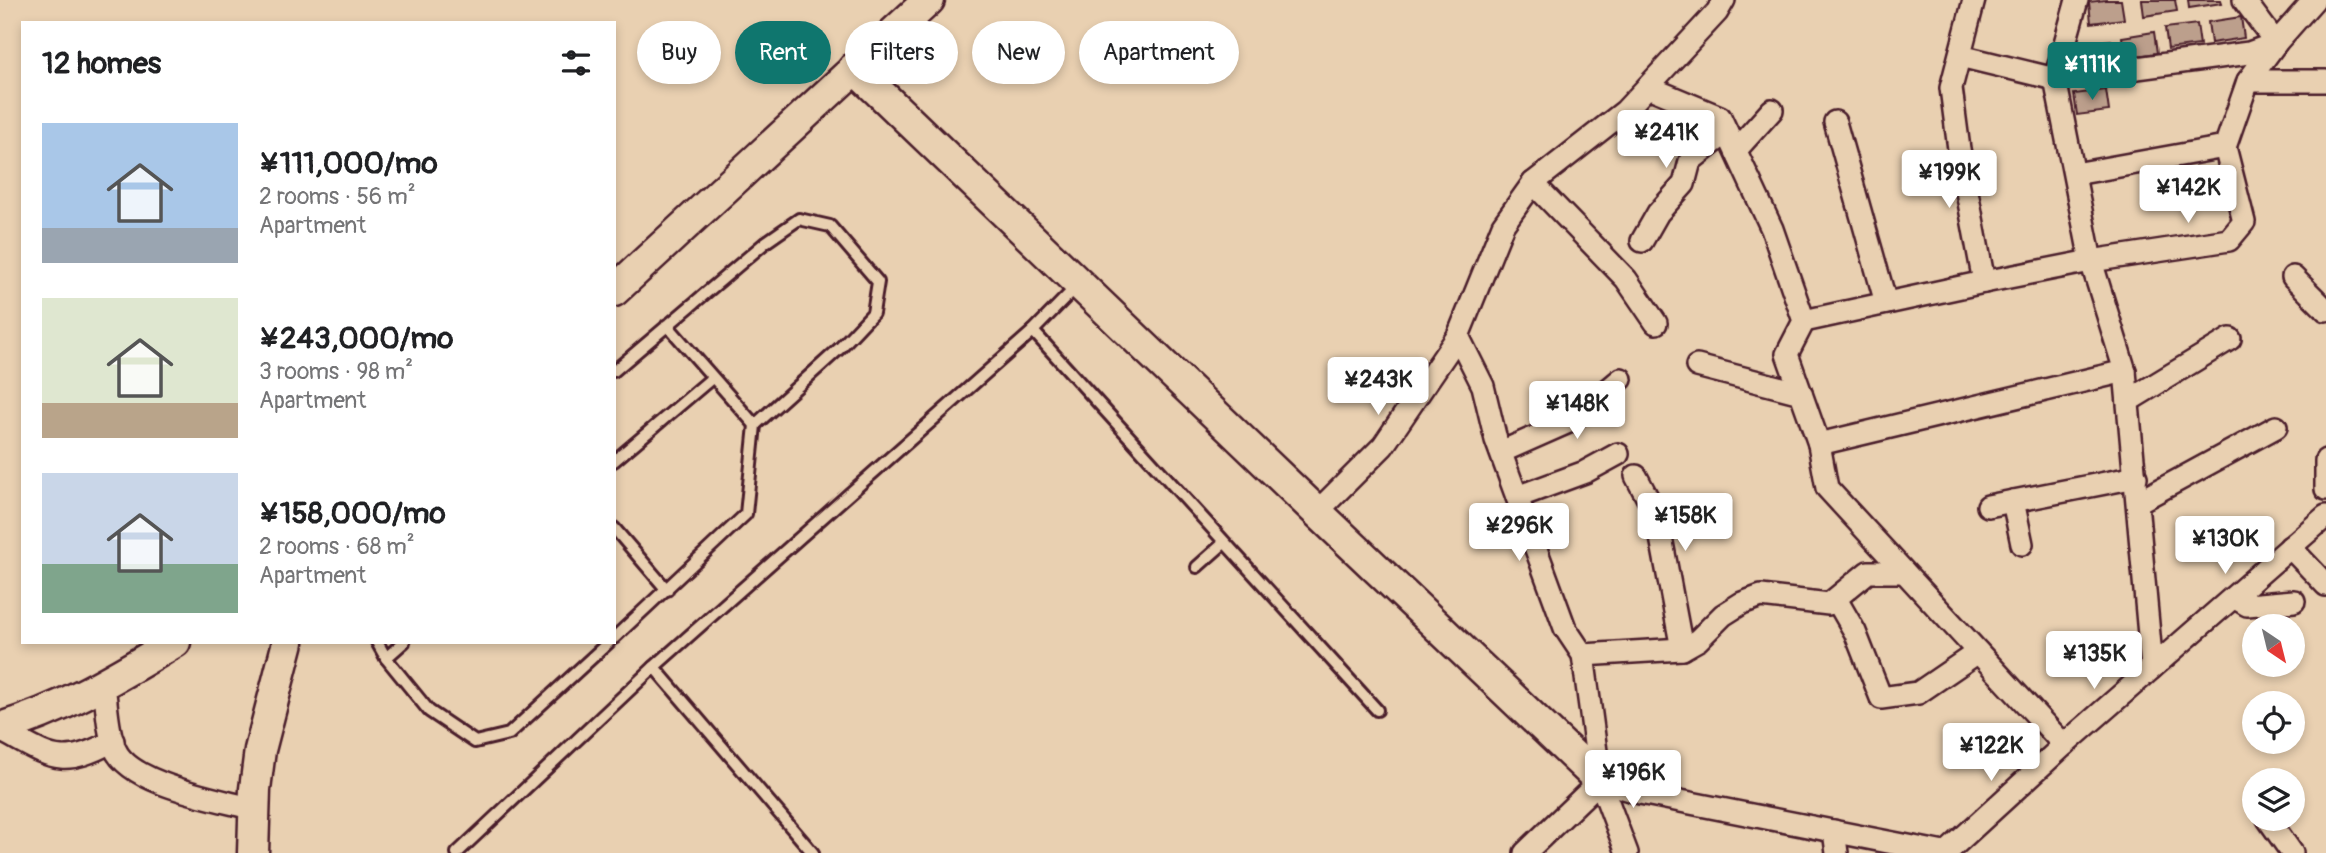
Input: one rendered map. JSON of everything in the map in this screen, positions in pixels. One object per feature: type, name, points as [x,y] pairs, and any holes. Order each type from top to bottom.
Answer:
[{"type":"street","points":[[906,21],[929,0]]},
{"type":"street","points":[[1317,513],[1383,446],[1458,336],[1503,225],[1533,183],[1625,111],[1717,12],[1724,0]]},
{"type":"street","points":[[1975,0],[1951,88],[1959,149],[1984,282]]},
{"type":"street","points":[[2077,0],[2055,79],[2076,174],[2091,261],[2125,372],[2152,668]]},
{"type":"street","points":[[2244,0],[2276,43]]},
{"type":"street","points":[[1804,321],[2091,261],[2230,240],[2244,222],[2225,147],[2248,81],[2276,43],[2314,0]]},
{"type":"street","points":[[1959,56],[2055,79],[2249,53],[2276,43]]},
{"type":"street","points":[[616,289],[845,76]]},
{"type":"street","points":[[2248,81],[2326,81]]},
{"type":"street","points":[[871,84],[1600,781],[1640,793],[1945,853],[2326,516]]},
{"type":"street","points":[[1648,88],[1720,117],[1772,229],[1804,321],[1787,354],[1819,444],[1827,488],[2064,745]]},
{"type":"street","points":[[1642,241],[1658,213],[1684,184],[1690,161],[1731,141],[1772,110]]},
{"type":"street","points":[[1835,122],[1886,303]]},
{"type":"street","points":[[2076,174],[2225,147]]},
{"type":"street","points":[[1533,183],[1626,279],[1656,323]]},
{"type":"street","points":[[2293,277],[2326,310]]},
{"type":"street","points":[[1458,336],[1483,386],[1501,452],[1565,628],[1583,655],[1600,781],[1627,853]]},
{"type":"street","points":[[2128,401],[2230,338]]},
{"type":"street","points":[[1697,366],[1801,393]]},
{"type":"street","points":[[1819,444],[2125,372]]},
{"type":"street","points":[[1501,452],[1571,421],[1621,379]]},
{"type":"street","points":[[2138,502],[2276,427]]},
{"type":"street","points":[[1517,497],[1585,472],[1618,454]]},
{"type":"street","points":[[2326,460],[2326,489]]},
{"type":"street","points":[[1636,476],[1657,516],[1682,649]]},
{"type":"street","points":[[1988,506],[2136,477]]},
{"type":"street","points":[[2013,501],[2022,544]]},
{"type":"street","points":[[2290,547],[2326,585]]},
{"type":"street","points":[[1583,655],[1682,649],[1698,640],[1723,615],[1742,603],[1761,596],[1829,604],[1868,572],[1904,572]]},
{"type":"street","points":[[2234,597],[2246,605],[2294,601]]},
{"type":"street","points":[[1836,599],[1856,632],[1879,703],[1918,693],[1978,652]]},
{"type":"street","points":[[0,729],[32,719],[104,685],[172,644]]},
{"type":"street","points":[[253,853],[260,750],[287,644]]},
{"type":"street","points":[[104,685],[113,741],[119,757],[132,769],[150,780],[254,809]]},
{"type":"street","points":[[0,729],[53,757],[72,758],[113,741]]},
{"type":"street","points":[[1525,853],[1600,781]]},
{"type":"street","points":[[1834,831],[1837,853]]},
{"type":"street","points":[[2276,831],[2292,853]]},
{"type":"lane","points":[[616,369],[765,242],[799,219],[830,226],[878,282],[873,313],[840,348],[755,425],[746,514],[616,636]]},
{"type":"lane","points":[[457,853],[654,667],[1033,331],[1079,284]]},
{"type":"lane","points":[[667,325],[755,425]]},
{"type":"lane","points":[[1033,331],[1377,710]]},
{"type":"lane","points":[[616,459],[712,378]]},
{"type":"lane","points":[[616,530],[667,590]]},
{"type":"lane","points":[[1197,567],[1223,543]]},
{"type":"lane","points":[[378,644],[386,658],[429,711],[475,741],[509,734],[607,644]]},
{"type":"lane","points":[[386,658],[402,644]]},
{"type":"lane","points":[[654,667],[813,853]]},
{"type":"building","points":[[2121,0],[2124,19],[2091,23],[2089,2]]},
{"type":"building","points":[[2142,0],[2175,0],[2177,11],[2144,16]]},
{"type":"building","points":[[2188,0],[2221,0],[2222,3],[2189,8]]},
{"type":"building","points":[[2241,17],[2244,38],[2211,43],[2208,22]]},
{"type":"building","points":[[2197,24],[2200,45],[2168,49],[2165,28]]},
{"type":"building","points":[[2154,32],[2157,53],[2125,58],[2122,37]]},
{"type":"building","points":[[2111,40],[2114,60],[2082,65],[2079,44]]},
{"type":"building","points":[[2106,90],[2109,111],[2077,115],[2074,94]]}]
